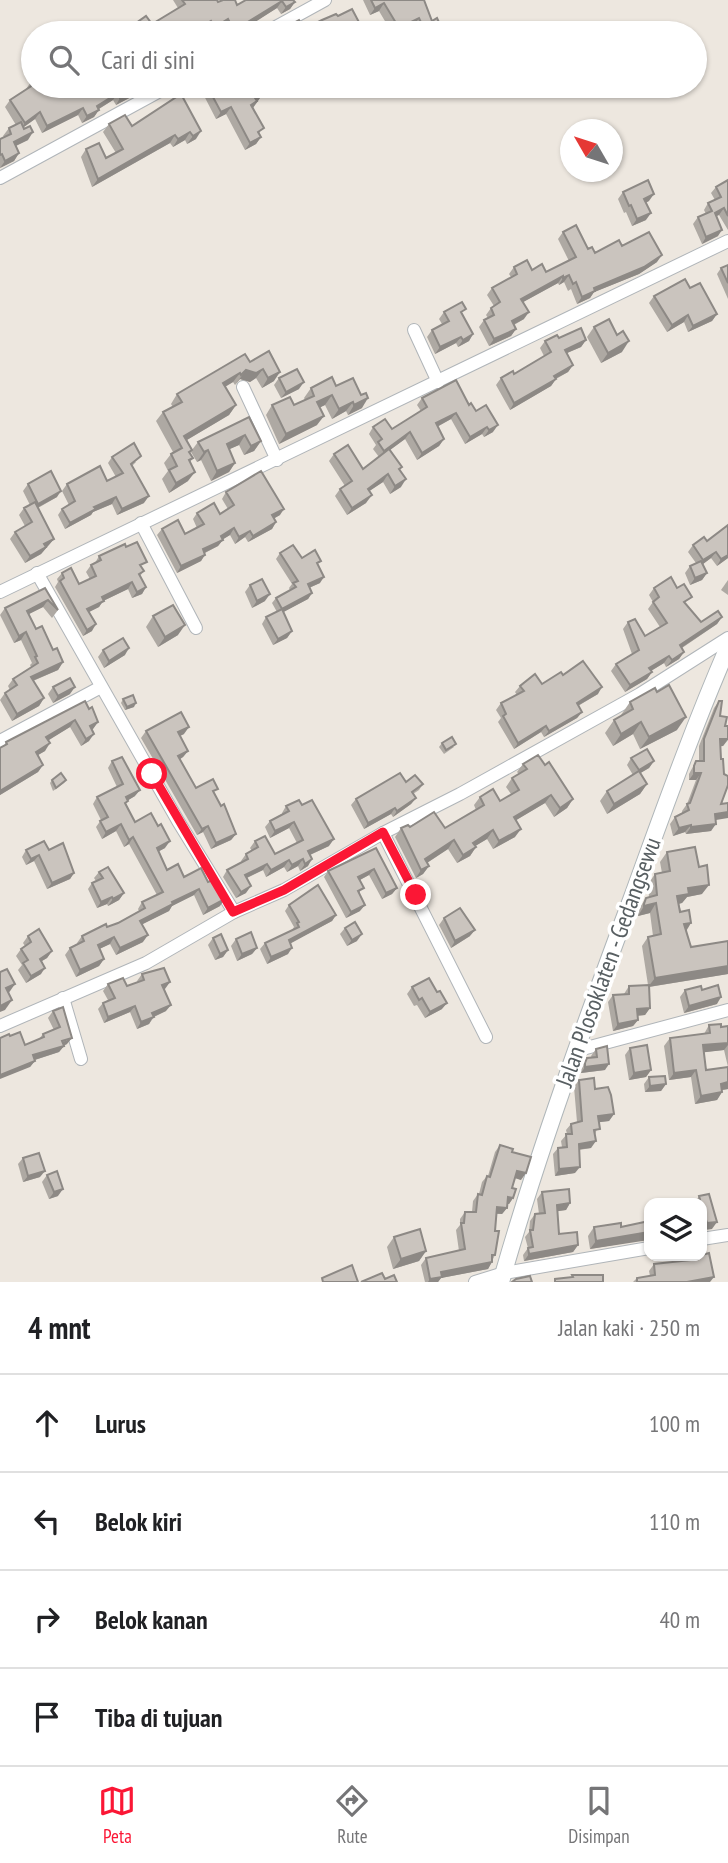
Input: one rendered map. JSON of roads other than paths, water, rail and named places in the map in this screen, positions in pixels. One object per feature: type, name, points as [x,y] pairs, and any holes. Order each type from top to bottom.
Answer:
[{"type":"main road","name":"Jalan Plosoklaten - Gedangsewu","points":[[502,1278],[575,1051],[702,707],[727,656]]},
{"type":"street","points":[[287,21],[325,0]]},
{"type":"street","points":[[0,178],[147,98]]},
{"type":"street","points":[[0,592],[728,241]]},
{"type":"street","points":[[414,330],[438,382]]},
{"type":"street","points":[[243,387],[277,460]]},
{"type":"street","points":[[141,523],[195,628]]},
{"type":"street","points":[[37,573],[233,912]]},
{"type":"street","points":[[0,1026],[146,963],[233,912],[284,890],[383,832],[449,800],[640,694],[728,638]]},
{"type":"street","points":[[0,741],[101,687]]},
{"type":"street","points":[[383,832],[486,1037]]},
{"type":"street","points":[[62,998],[82,1059]]},
{"type":"street","points":[[575,1051],[728,1010]]},
{"type":"street","points":[[707,1238],[728,1235]]},
{"type":"street","points":[[475,1282],[644,1249]]}]
